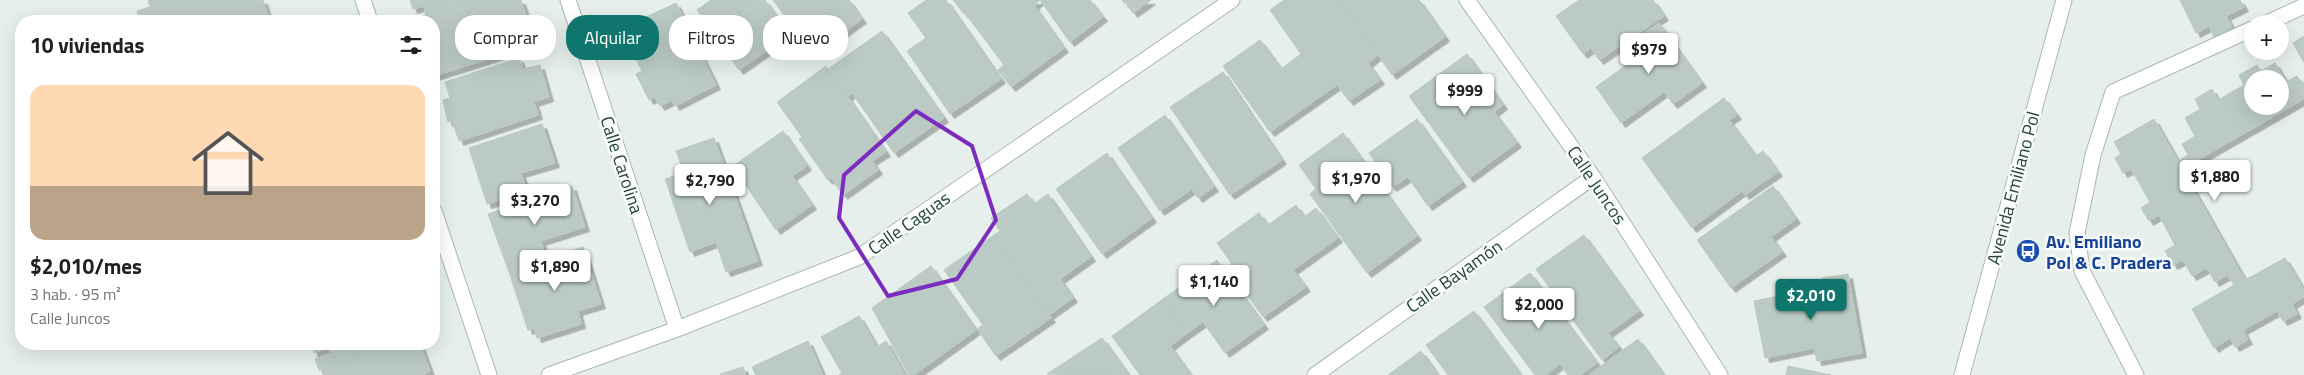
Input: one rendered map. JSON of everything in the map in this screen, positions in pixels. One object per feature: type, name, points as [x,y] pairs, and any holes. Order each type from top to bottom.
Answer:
[{"type":"street","points":[[363,0],[368,15]]},
{"type":"street","name":"Calle Carolina","points":[[568,0],[677,329]]},
{"type":"street","name":"Calle Caguas","points":[[549,375],[677,329],[859,257],[1232,0]]},
{"type":"street","name":"Calle Juncos","points":[[1466,0],[1593,177],[1720,375]]},
{"type":"street","name":"Avenida Emiliano Pol","points":[[1962,375],[2064,0]]},
{"type":"street","points":[[2284,15],[2304,6]]},
{"type":"street","points":[[2136,375],[2082,271],[2077,233],[2094,155],[2113,92],[2244,33]]},
{"type":"street","name":"Calle Bayamón","points":[[1315,375],[1593,177]]},
{"type":"street","points":[[440,229],[489,375]]},
{"type":"highlighted area","points":[[916,111],[972,146],[996,220],[957,279],[888,296],[839,218],[844,175]]},
{"type":"building","points":[[148,0],[263,0],[268,15],[138,15],[137,11],[150,7]]},
{"type":"building","points":[[410,0],[446,0],[413,9]]},
{"type":"building","points":[[446,0],[521,0],[526,15],[455,15],[455,60],[485,60],[440,74],[440,15],[426,15],[424,6]]},
{"type":"building","points":[[711,0],[765,0],[775,15],[763,15],[763,53],[739,70],[732,60],[753,60],[753,15],[700,15],[697,10]]},
{"type":"building","points":[[773,0],[849,0],[862,19],[848,29],[848,15],[784,15]]},
{"type":"building","points":[[926,0],[946,0],[1001,79],[950,114],[907,51],[926,38],[908,13]]},
{"type":"building","points":[[953,0],[1030,0],[1064,48],[1011,87],[998,70],[1004,65]]},
{"type":"building","points":[[1030,0],[1040,0],[1033,6]]},
{"type":"building","points":[[1040,0],[1090,0],[1103,17],[1070,42]]},
{"type":"building","points":[[1122,0],[1151,0],[1133,13],[1126,2],[1125,4]]},
{"type":"building","points":[[1284,0],[1340,0],[1378,55],[1368,63],[1380,80],[1349,101],[1337,85],[1270,132],[1223,66],[1260,40],[1281,69],[1301,54],[1270,10]]},
{"type":"building","points":[[1340,0],[1419,0],[1445,37],[1392,75]]},
{"type":"building","points":[[1579,0],[1653,0],[1664,16],[1599,60],[1591,48],[1583,54],[1556,16]]},
{"type":"building","points":[[2180,0],[2240,0],[2244,7],[2226,16],[2232,27],[2214,37],[2209,26],[2196,33]]},
{"type":"building","points":[[676,3],[682,15],[669,15],[669,60],[704,60],[716,85],[675,106],[672,100],[660,106],[655,97],[649,100],[636,74],[642,71],[636,60],[659,60],[659,15],[651,15]]},
{"type":"building","points":[[1659,23],[1702,83],[1673,104],[1664,92],[1621,123],[1596,87],[1635,59],[1626,46]]},
{"type":"building","points":[[882,31],[944,118],[894,153],[852,93],[847,97],[828,69],[841,60],[848,60],[848,55]]},
{"type":"building","points":[[2304,36],[2304,63],[2293,43]]},
{"type":"building","points":[[1467,54],[1503,105],[1494,112],[1517,143],[1469,178],[1409,96]]},
{"type":"building","points":[[513,60],[520,60],[523,69],[540,65],[549,97],[534,102],[538,115],[459,141],[452,120],[448,122],[443,100],[450,98],[445,82]]},
{"type":"building","points":[[2275,63],[2279,70],[2263,70]]},
{"type":"building","points":[[2257,65],[2260,70],[2248,70]]},
{"type":"building","points":[[826,66],[886,152],[872,161],[878,170],[843,195],[831,178],[828,180],[799,139],[802,137],[777,102]]},
{"type":"building","points":[[1223,72],[1282,160],[1230,195],[1170,107]]},
{"type":"building","points":[[2244,72],[2244,85],[2239,75]]},
{"type":"building","points":[[2297,76],[2304,86],[2304,99],[2289,108],[2289,80]]},
{"type":"building","points":[[2244,85],[2244,115],[2276,115],[2182,169],[2245,280],[2285,258],[2304,290],[2304,297],[2292,304],[2297,314],[2283,321],[2277,311],[2243,330],[2248,340],[2235,347],[2230,338],[2214,348],[2192,309],[2234,285],[2227,275],[2215,282],[2207,268],[2192,276],[2183,260],[2173,265],[2165,251],[2175,245],[2159,215],[2149,221],[2141,208],[2150,202],[2131,169],[2123,173],[2115,158],[2121,154],[2114,142],[2154,119],[2178,161],[2188,155],[2182,144],[2195,136],[2185,118],[2200,109],[2195,99],[2212,89],[2218,100]]},
{"type":"building","points":[[1724,98],[1737,115],[1729,120],[1756,156],[1763,151],[1778,172],[1745,195],[1742,191],[1692,228],[1642,158]]},
{"type":"building","points":[[1165,115],[1214,187],[1198,198],[1192,189],[1160,211],[1118,148]]},
{"type":"building","points":[[1417,119],[1462,182],[1428,206],[1408,177],[1392,187],[1369,153]]},
{"type":"building","points":[[542,124],[555,163],[521,173],[527,191],[487,204],[469,148]]},
{"type":"building","points":[[783,131],[807,166],[792,176],[812,205],[776,230],[733,166]]},
{"type":"building","points":[[1343,133],[1417,236],[1367,273],[1310,194],[1316,189],[1299,165]]},
{"type":"building","points":[[714,138],[758,261],[726,272],[716,242],[690,252],[665,179],[684,172],[676,151]]},
{"type":"building","points":[[1107,153],[1152,218],[1102,254],[1056,189]]},
{"type":"building","points":[[572,186],[585,227],[541,241],[546,258],[509,272],[488,214]]},
{"type":"building","points":[[1773,186],[1796,219],[1771,237],[1782,252],[1731,288],[1697,240]]},
{"type":"building","points":[[1027,194],[1034,204],[1048,194],[1091,257],[1060,279],[1073,298],[1049,315],[994,235],[1000,231],[991,218]]},
{"type":"building","points":[[1296,205],[1304,217],[1316,208],[1338,238],[1293,270],[1306,287],[1263,317],[1227,267],[1232,264],[1217,243],[1259,213],[1268,225]]},
{"type":"building","points":[[994,235],[1051,318],[996,356],[977,329],[983,325],[944,270]]},
{"type":"building","points":[[1584,235],[1639,311],[1608,333],[1619,347],[1602,360],[1536,269]]},
{"type":"building","points":[[583,247],[601,304],[578,311],[581,324],[537,338],[534,328],[528,330],[509,272]]},
{"type":"building","points":[[1217,260],[1264,325],[1225,353],[1203,322],[1186,334],[1163,299]]},
{"type":"building","points":[[931,266],[976,330],[914,375],[909,375],[872,308]]},
{"type":"building","points":[[1530,273],[1597,363],[1580,375],[1568,375],[1560,364],[1546,375],[1535,375],[1484,307]]},
{"type":"building","points":[[1848,274],[1862,353],[1817,361],[1814,348],[1765,358],[1754,301],[1824,287],[1822,278]]},
{"type":"building","points":[[1163,299],[1186,334],[1170,346],[1191,375],[1140,375],[1112,336]]},
{"type":"building","points":[[1474,311],[1521,375],[1448,375],[1426,345]]},
{"type":"building","points":[[859,316],[877,347],[886,341],[905,375],[839,375],[842,373],[821,337]]},
{"type":"building","points":[[1102,338],[1129,375],[1047,374]]},
{"type":"building","points":[[1638,339],[1664,375],[1589,375]]},
{"type":"building","points":[[808,341],[823,375],[756,375],[752,367]]},
{"type":"building","points":[[330,350],[379,350],[319,370],[315,359],[331,354]]},
{"type":"building","points":[[379,350],[422,350],[430,371],[422,375],[325,375],[323,369]]},
{"type":"building","points":[[1421,351],[1438,375],[1388,375]]},
{"type":"building","points":[[1788,366],[1831,375],[1786,375]]},
{"type":"building","points":[[743,367],[746,375],[720,374]]},
{"type":"place","name":"Av. Emiliano Pol & C. Pradera","points":[[2028,251]]}]
